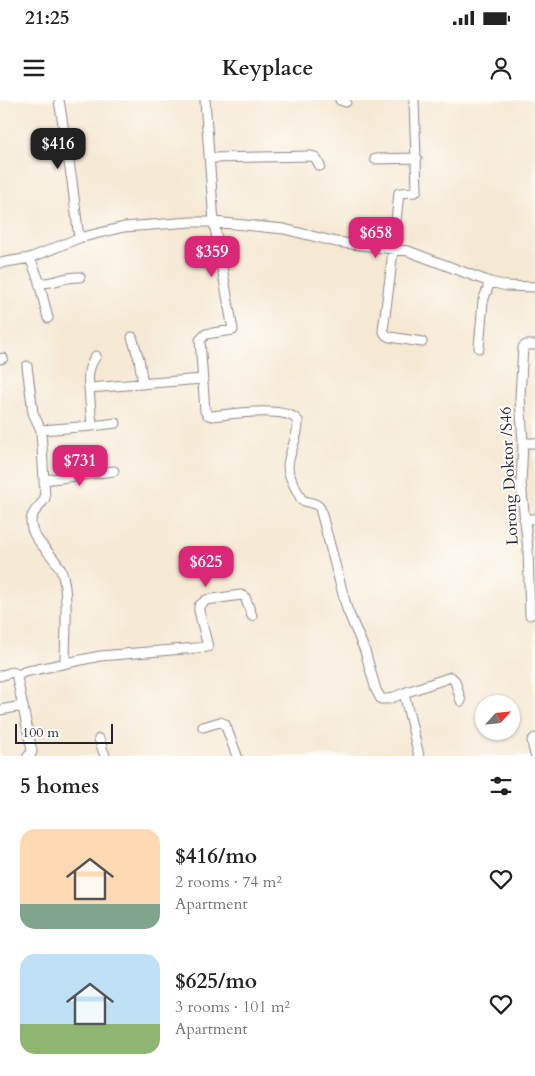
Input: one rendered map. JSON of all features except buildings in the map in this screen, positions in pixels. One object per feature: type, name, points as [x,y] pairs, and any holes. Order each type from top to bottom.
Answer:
[{"type":"street","points":[[61,100],[79,238]]},
{"type":"street","points":[[206,100],[214,222],[233,330],[206,334],[200,340],[205,410],[210,416],[263,411],[293,416],[298,421],[294,445],[288,464],[289,471],[301,500],[317,504],[320,508],[347,609],[365,651],[378,695],[381,699],[386,700],[451,677],[455,681],[462,701]]},
{"type":"street","points":[[414,100],[417,190],[415,192],[399,193],[394,250],[382,330],[390,337],[422,342]]},
{"type":"street","points":[[209,158],[311,156],[315,157],[320,166]]},
{"type":"street","points":[[375,159],[417,158]]},
{"type":"street","points":[[0,263],[30,258],[79,238],[124,227],[214,222],[284,229],[336,242],[408,251],[490,282],[507,286],[535,287]]},
{"type":"street","points":[[30,258],[48,318]]},
{"type":"street","points":[[39,284],[80,277]]},
{"type":"street","points":[[479,348],[483,301],[490,282]]},
{"type":"street","points":[[132,337],[139,359],[142,384]]},
{"type":"street","name":"Lorong Doktor /S46","points":[[530,615],[528,550],[521,483],[523,442],[520,397],[523,349],[526,345],[535,345]]},
{"type":"street","points":[[92,426],[88,370],[96,356]]},
{"type":"street","points":[[27,366],[33,413],[41,430],[45,498],[30,520],[32,529],[56,562],[64,578],[65,662]]},
{"type":"street","points":[[89,388],[202,379]]},
{"type":"street","points":[[41,430],[116,423]]},
{"type":"street","points":[[523,442],[535,443]]},
{"type":"street","points":[[44,480],[114,471]]},
{"type":"street","points":[[524,519],[535,519]]},
{"type":"street","points":[[28,756],[32,751],[17,678],[19,675],[24,672],[65,662],[100,656],[208,647],[199,612],[200,606],[206,600],[244,597],[252,616]]},
{"type":"street","points":[[0,676],[12,672],[19,675]]},
{"type":"street","points":[[404,693],[419,756]]},
{"type":"street","points":[[0,710],[22,706]]},
{"type":"street","points":[[203,727],[220,722],[224,724],[237,756]]},
{"type":"street","points":[[535,738],[532,741],[535,755]]},
{"type":"street","points":[[99,739],[105,756]]}]
